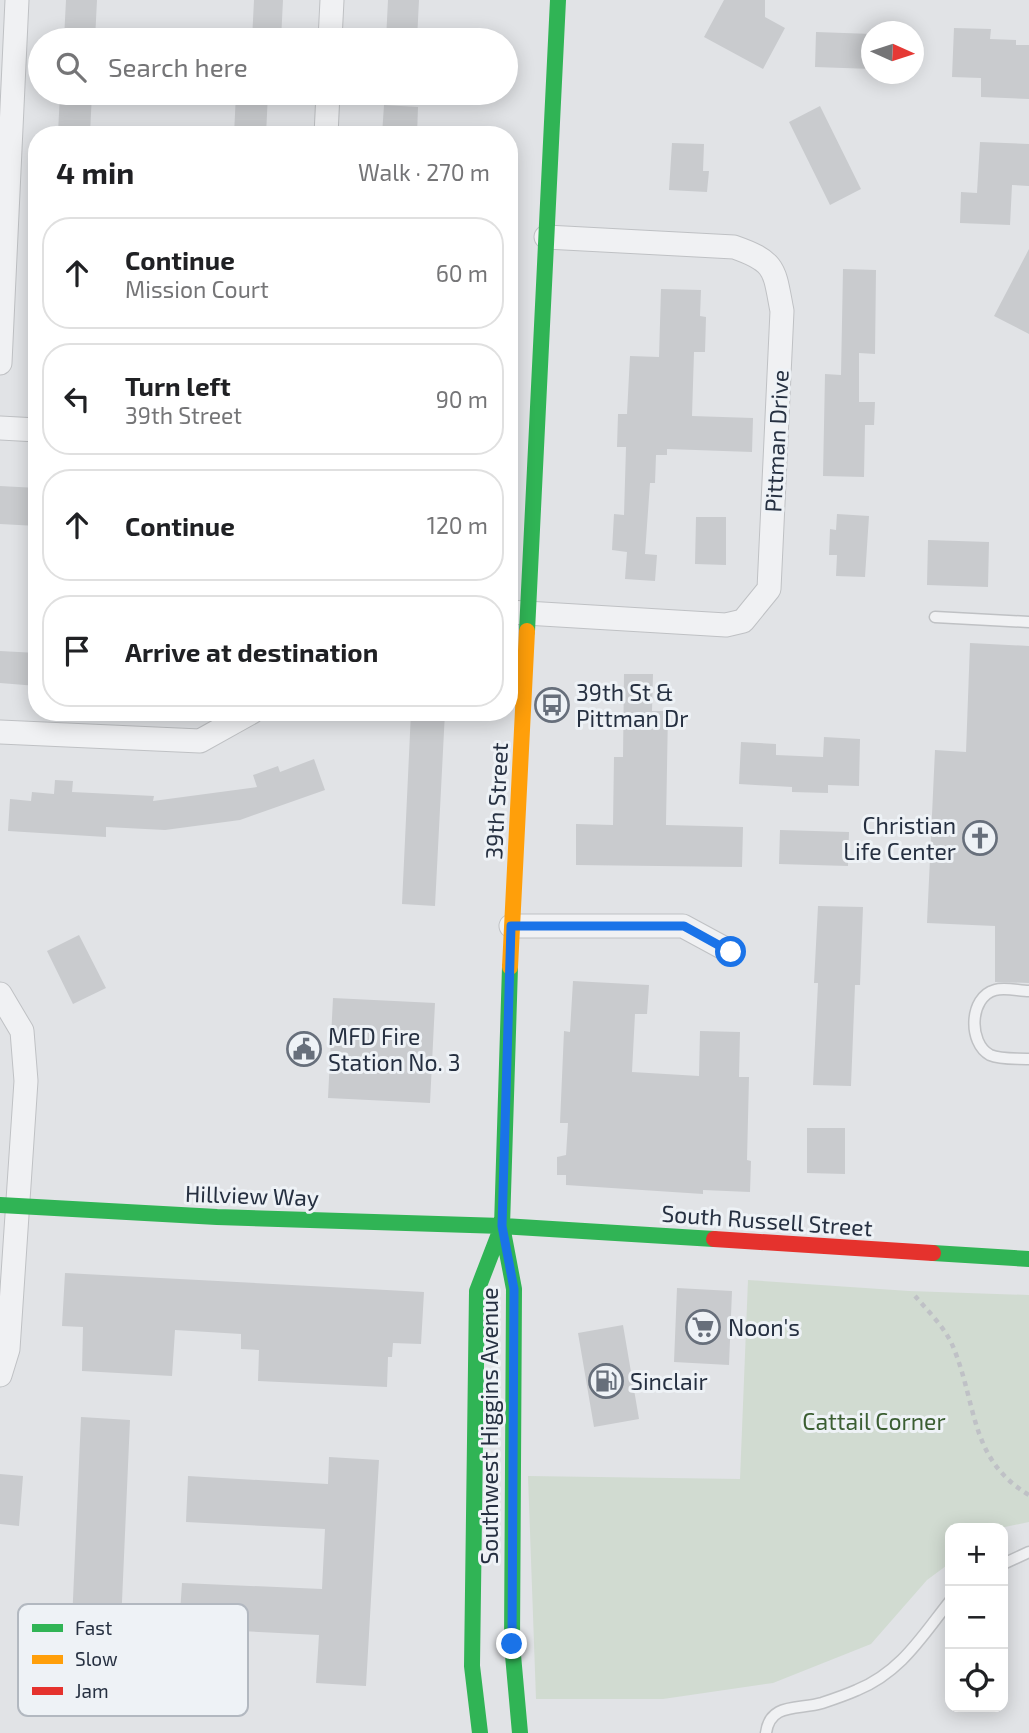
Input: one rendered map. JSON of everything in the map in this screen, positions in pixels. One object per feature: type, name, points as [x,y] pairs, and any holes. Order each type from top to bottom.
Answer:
[{"type":"main road","name":"39th Street","points":[[502,1226],[511,926],[520,786],[518,613],[546,237],[558,0]]},
{"type":"main road","name":"Hillview Way","points":[[9,1205],[217,1217],[502,1226]]},
{"type":"main road","name":"South Russell Street","points":[[502,1226],[1029,1259]]},
{"type":"main road","name":"Southwest Higgins Avenue","points":[[480,1733],[472,1666],[477,1291],[502,1226]]},
{"type":"main road","name":"Southwest Higgins Avenue","points":[[502,1226],[514,1289],[512,1644],[520,1733]]},
{"type":"main road","points":[[472,1666],[486,1686],[493,1705]]},
{"type":"street","points":[[0,363],[17,0]]},
{"type":"street","points":[[331,28],[332,0]]},
{"type":"street","points":[[326,126],[327,105]]},
{"type":"street","name":"Pittman Drive","points":[[518,613],[726,625],[743,621],[769,589],[782,311],[774,271],[755,254],[734,247],[546,237]]},
{"type":"street","points":[[0,428],[28,430]]},
{"type":"street","points":[[0,732],[200,741],[236,721]]},
{"type":"street","points":[[511,926],[684,926],[731,952]]},
{"type":"street","points":[[0,994],[22,1031],[26,1081],[9,1205],[8,1349],[0,1375]]},
{"type":"lane","points":[[935,617],[1029,622]]},
{"type":"lane","points":[[1029,991],[995,990],[977,1008],[974,1018],[975,1033],[982,1048],[990,1055],[1029,1059]]},
{"type":"lane","points":[[1008,1562],[1029,1552]]},
{"type":"lane","points":[[766,1733],[767,1723],[782,1709],[819,1704],[860,1689],[890,1672],[911,1653],[945,1608]]},
{"type":"path","points":[[915,1296],[953,1346],[968,1388],[977,1434],[995,1466],[1011,1485],[1029,1495]]},
{"type":"green space","name":"Cattail Corner","points":[[748,1280],[909,1291],[1029,1295],[1029,1522],[1008,1526],[1008,1523],[945,1523],[945,1567],[927,1580],[871,1644],[773,1683],[663,1699],[536,1699],[528,1476],[740,1479]]},
{"type":"building","points":[[66,0],[97,0],[96,28],[65,28]]},
{"type":"building","points":[[254,0],[283,0],[282,28],[253,28]]},
{"type":"building","points":[[388,0],[419,0],[418,28],[387,28]]},
{"type":"building","points":[[724,0],[765,0],[765,17],[785,28],[763,69],[704,37]]},
{"type":"building","points":[[954,28],[991,29],[990,39],[1016,40],[1016,45],[1029,45],[1029,99],[981,97],[981,78],[952,77]]},
{"type":"building","points":[[816,32],[861,34],[861,69],[815,67]]},
{"type":"building","points":[[59,105],[91,105],[90,126],[58,126]]},
{"type":"building","points":[[235,105],[267,105],[266,126],[234,126]]},
{"type":"building","points":[[384,105],[418,107],[417,126],[383,126]]},
{"type":"building","points":[[820,106],[861,189],[830,205],[789,122]]},
{"type":"building","points":[[980,142],[1029,144],[1029,186],[1012,185],[1010,225],[960,223],[961,192],[977,193]]},
{"type":"building","points":[[672,143],[704,144],[703,171],[709,171],[707,192],[669,190]]},
{"type":"building","points":[[1029,249],[1029,334],[994,316]]},
{"type":"building","points":[[843,269],[876,270],[875,354],[859,353],[859,402],[875,402],[874,425],[865,425],[864,477],[823,476],[825,374],[841,375]]},
{"type":"building","points":[[661,289],[701,290],[700,316],[706,317],[705,352],[694,352],[692,416],[753,418],[752,452],[667,449],[667,455],[656,455],[655,483],[650,483],[645,554],[657,555],[655,581],[625,579],[627,552],[612,550],[614,514],[624,515],[626,447],[617,447],[618,414],[627,414],[630,356],[659,357]]},
{"type":"building","points":[[0,486],[28,488],[28,526],[0,524]]},
{"type":"building","points":[[837,514],[869,516],[865,577],[836,576],[837,555],[829,555],[830,529],[836,530]]},
{"type":"building","points":[[696,517],[726,517],[726,565],[695,564]]},
{"type":"building","points":[[928,540],[989,542],[988,587],[927,585]]},
{"type":"building","name":"Christian Life Center","points":[[970,643],[1029,646],[1029,983],[995,982],[995,926],[927,923],[935,750],[966,752]]},
{"type":"building","points":[[0,651],[28,653],[28,685],[0,683]]},
{"type":"building","points":[[624,674],[653,674],[652,711],[668,711],[666,825],[743,827],[742,867],[576,865],[576,824],[613,825],[614,757],[623,757]]},
{"type":"building","points":[[411,721],[445,721],[435,906],[402,904]]},
{"type":"building","points":[[824,737],[860,739],[859,786],[828,785],[828,793],[792,792],[792,787],[739,784],[741,742],[776,744],[776,755],[823,757]]},
{"type":"building","points":[[314,759],[325,790],[240,820],[165,830],[106,827],[106,837],[8,831],[10,799],[31,801],[32,792],[54,794],[55,780],[73,781],[72,792],[154,796],[153,801],[257,787],[253,775],[278,766],[280,772]]},
{"type":"building","points":[[780,830],[849,832],[848,866],[779,864]]},
{"type":"building","points":[[818,906],[863,907],[860,985],[855,985],[851,1086],[813,1085],[818,983],[814,983]]},
{"type":"building","points":[[79,935],[106,988],[73,1004],[47,951]]},
{"type":"building","points":[[573,981],[649,985],[647,1014],[635,1014],[632,1072],[699,1076],[700,1031],[740,1032],[739,1077],[749,1077],[747,1160],[751,1161],[750,1192],[703,1190],[703,1194],[566,1185],[566,1175],[557,1175],[557,1157],[566,1155],[568,1123],[560,1123],[564,1031],[570,1032]]},
{"type":"building","points":[[333,998],[435,1003],[430,1103],[328,1098]]},
{"type":"building","points":[[807,1128],[845,1128],[845,1174],[807,1173]]},
{"type":"building","points":[[65,1273],[424,1292],[421,1344],[393,1343],[392,1357],[388,1357],[387,1387],[258,1381],[259,1350],[241,1349],[241,1334],[175,1330],[172,1376],[82,1371],[83,1327],[62,1326]]},
{"type":"building","name":"Noon's","points":[[677,1288],[732,1291],[729,1365],[674,1362]]},
{"type":"building","points":[[623,1325],[639,1419],[594,1427],[578,1333]]},
{"type":"building","points":[[81,1417],[130,1420],[122,1604],[73,1604]]},
{"type":"building","points":[[329,1457],[379,1460],[366,1686],[316,1683],[319,1635],[248,1631],[248,1604],[181,1604],[182,1583],[322,1589],[325,1529],[186,1522],[188,1476],[328,1484]]},
{"type":"building","points":[[0,1474],[23,1476],[19,1526],[0,1524]]},
{"type":"traffic: fast","points":[[527,631],[558,0]]},
{"type":"traffic: fast","points":[[510,967],[502,1226],[514,1289],[512,1644],[520,1733]]},
{"type":"traffic: fast","points":[[0,1205],[217,1217],[502,1226],[714,1239]]},
{"type":"traffic: fast","points":[[480,1733],[472,1666],[477,1291],[502,1226]]},
{"type":"traffic: fast","points":[[933,1253],[1029,1259]]},
{"type":"traffic: slow","points":[[510,967],[527,631]]},
{"type":"traffic: jam","points":[[714,1239],[933,1253]]},
{"type":"place","name":"39th St & Pittman Dr","points":[[552,705]]},
{"type":"place","name":"Christian Life Center","points":[[980,838]]},
{"type":"place","name":"MFD Fire Station No. 3","points":[[304,1049]]},
{"type":"place","name":"Noon's","points":[[703,1327]]},
{"type":"place","name":"Sinclair","points":[[606,1381]]},
{"type":"route","points":[[512,1644],[514,1289],[502,1226],[511,926],[684,926],[731,952]]}]
